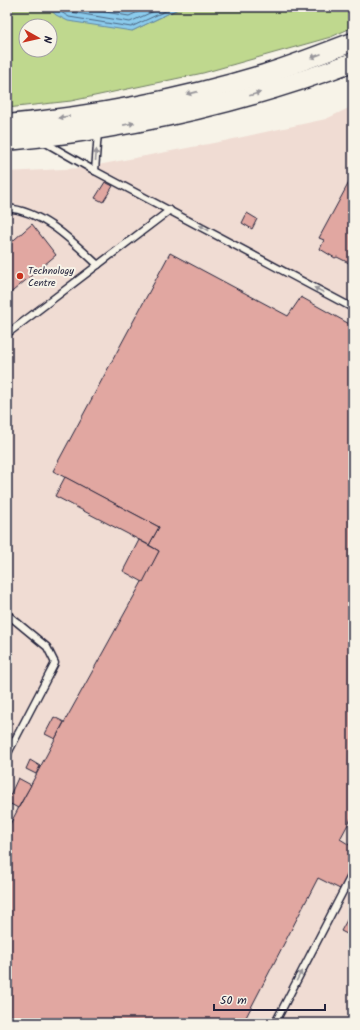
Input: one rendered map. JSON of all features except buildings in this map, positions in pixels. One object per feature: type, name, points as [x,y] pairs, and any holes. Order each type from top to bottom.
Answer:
[{"type":"main road","points":[[7,124],[85,114],[188,94],[263,74],[353,42]]},
{"type":"main road","points":[[7,141],[98,129],[177,114],[242,98],[353,62]]},
{"type":"lane","points":[[95,171],[98,129]]},
{"type":"lane","points":[[38,138],[95,171],[353,308]]},
{"type":"lane","points":[[7,208],[42,219],[70,238],[98,265]]},
{"type":"lane","points":[[7,334],[170,210]]},
{"type":"lane","points":[[7,614],[47,647],[55,663],[7,755]]},
{"type":"lane","points":[[275,1023],[353,872]]},
{"type":"shaded area","points":[[353,106],[353,1023],[7,1023],[7,172],[82,168],[224,141],[326,119]]},
{"type":"green space","points":[[7,7],[129,7],[132,31],[182,7],[353,7],[353,27],[331,37],[203,73],[71,101],[7,108]]},
{"type":"water","points":[[47,7],[182,7],[132,31],[68,21],[56,15]]},
{"type":"place","name":"Technology Centre","points":[[20,276]]}]
